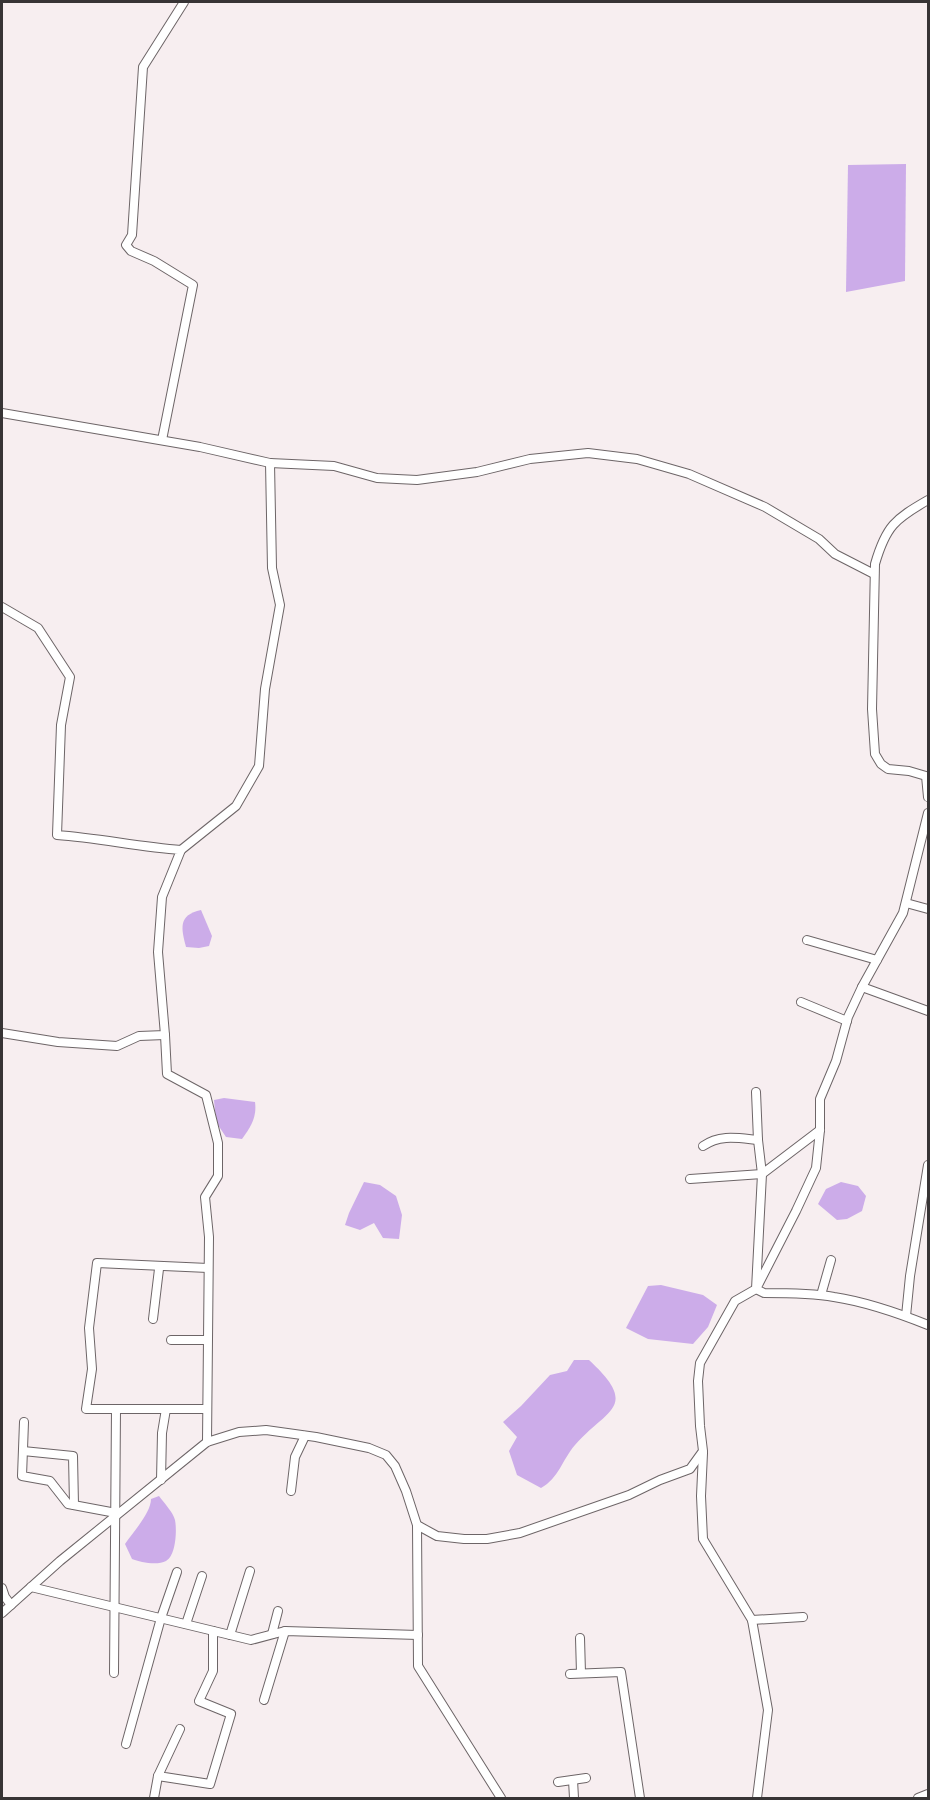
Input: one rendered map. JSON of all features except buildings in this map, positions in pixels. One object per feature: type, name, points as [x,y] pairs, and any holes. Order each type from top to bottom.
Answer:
[{"type":"street","points":[[162,440],[193,285],[154,261],[130,251],[126,245],[132,235],[143,67],[184,2]]},
{"type":"street","points":[[2,413],[162,440],[270,463],[334,466],[377,478],[417,480],[477,472],[530,459],[588,453],[637,459],[689,474],[765,507],[819,539],[835,554],[874,574]]},
{"type":"street","points":[[207,1442],[208,1237],[205,1197],[218,1176],[218,1143],[206,1095],[167,1074],[158,952],[162,897],[181,850],[236,806],[259,766],[265,688],[280,605],[272,568],[270,463]]},
{"type":"street","points":[[928,500],[892,524],[880,546],[874,564],[872,709],[875,754],[881,764],[888,770],[909,771],[926,776],[928,797]]},
{"type":"street","points":[[2,607],[38,628],[70,676],[61,725],[57,835],[91,837],[142,847],[181,850]]},
{"type":"street","points":[[757,1798],[768,1710],[752,1620],[703,1539],[701,1496],[704,1451],[699,1403],[700,1363],[735,1301],[756,1289],[816,1168],[820,1099],[862,987],[903,913],[928,813]]},
{"type":"street","points":[[906,903],[928,909]]},
{"type":"street","points":[[807,940],[877,960]]},
{"type":"street","points":[[862,987],[928,1011]]},
{"type":"street","points":[[801,1002],[848,1021]]},
{"type":"street","points":[[2,1033],[58,1042],[117,1046],[138,1036],[165,1035]]},
{"type":"street","points":[[756,1092],[762,1174],[756,1289]]},
{"type":"street","points":[[690,1179],[762,1174],[820,1130]]},
{"type":"street","points":[[703,1146],[713,1139],[758,1140]]},
{"type":"street","points":[[906,1316],[910,1276],[928,1165]]},
{"type":"street","points":[[821,1295],[831,1260]]},
{"type":"street","points":[[207,1409],[86,1409],[92,1369],[89,1328],[97,1263],[208,1268]]},
{"type":"street","points":[[153,1319],[159,1269]]},
{"type":"street","points":[[756,1289],[764,1293],[821,1295],[863,1303],[928,1325]]},
{"type":"street","points":[[171,1340],[207,1340]]},
{"type":"street","points":[[114,1673],[116,1409]]},
{"type":"street","points":[[161,1480],[162,1433],[166,1409]]},
{"type":"street","points":[[24,1422],[22,1476],[50,1481],[68,1504],[116,1515]]},
{"type":"street","points":[[2,1613],[116,1515],[207,1442],[238,1432],[266,1430],[369,1448],[386,1455],[395,1466],[417,1525],[418,1666],[501,1798]]},
{"type":"street","points":[[291,1491],[295,1457],[305,1436]]},
{"type":"street","points":[[23,1451],[73,1456],[74,1505]]},
{"type":"street","points":[[417,1525],[437,1536],[464,1539],[488,1539],[520,1533],[621,1498],[690,1469],[704,1451]]},
{"type":"street","points":[[230,1635],[250,1571]]},
{"type":"street","points":[[126,1744],[161,1618],[177,1572]]},
{"type":"street","points":[[186,1624],[202,1576]]},
{"type":"street","points":[[31,1587],[250,1640],[285,1631],[418,1635]]},
{"type":"street","points":[[2,1588],[11,1605]]},
{"type":"street","points":[[272,1634],[278,1611]]},
{"type":"street","points":[[752,1620],[803,1617]]},
{"type":"street","points":[[158,1776],[210,1784],[231,1714],[199,1701],[213,1671],[213,1631]]},
{"type":"street","points":[[264,1700],[285,1631]]},
{"type":"street","points":[[580,1638],[581,1673]]},
{"type":"street","points":[[570,1674],[621,1672],[640,1798]]},
{"type":"street","points":[[154,1798],[158,1776],[180,1729]]},
{"type":"street","points":[[558,1782],[586,1778]]},
{"type":"street","points":[[573,1780],[574,1798]]},
{"type":"street","points":[[918,1798],[928,1794]]},
{"type":"shaded area","points":[[906,164],[905,281],[846,292],[848,165]]},
{"type":"shaded area","points":[[201,910],[212,936],[209,946],[186,947],[183,923],[188,915]]},
{"type":"shaded area","points":[[224,1098],[255,1102],[253,1122],[242,1139],[226,1137],[216,1122],[214,1100]]},
{"type":"shaded area","points":[[364,1182],[380,1185],[396,1196],[402,1215],[399,1239],[383,1238],[374,1223],[360,1230],[345,1225]]},
{"type":"shaded area","points":[[841,1182],[858,1186],[866,1196],[862,1211],[847,1219],[837,1220],[818,1204],[826,1189]]},
{"type":"shaded area","points":[[661,1285],[703,1295],[717,1305],[708,1327],[693,1344],[648,1339],[626,1328],[648,1286]]},
{"type":"shaded area","points":[[574,1360],[589,1360],[605,1376],[616,1398],[607,1415],[575,1445],[556,1474],[541,1488],[517,1475],[509,1451],[517,1437],[503,1422],[550,1375],[567,1371]]},
{"type":"shaded area","points":[[159,1496],[175,1520],[176,1536],[172,1554],[166,1561],[158,1563],[132,1559],[125,1544],[145,1516],[151,1499]]}]
